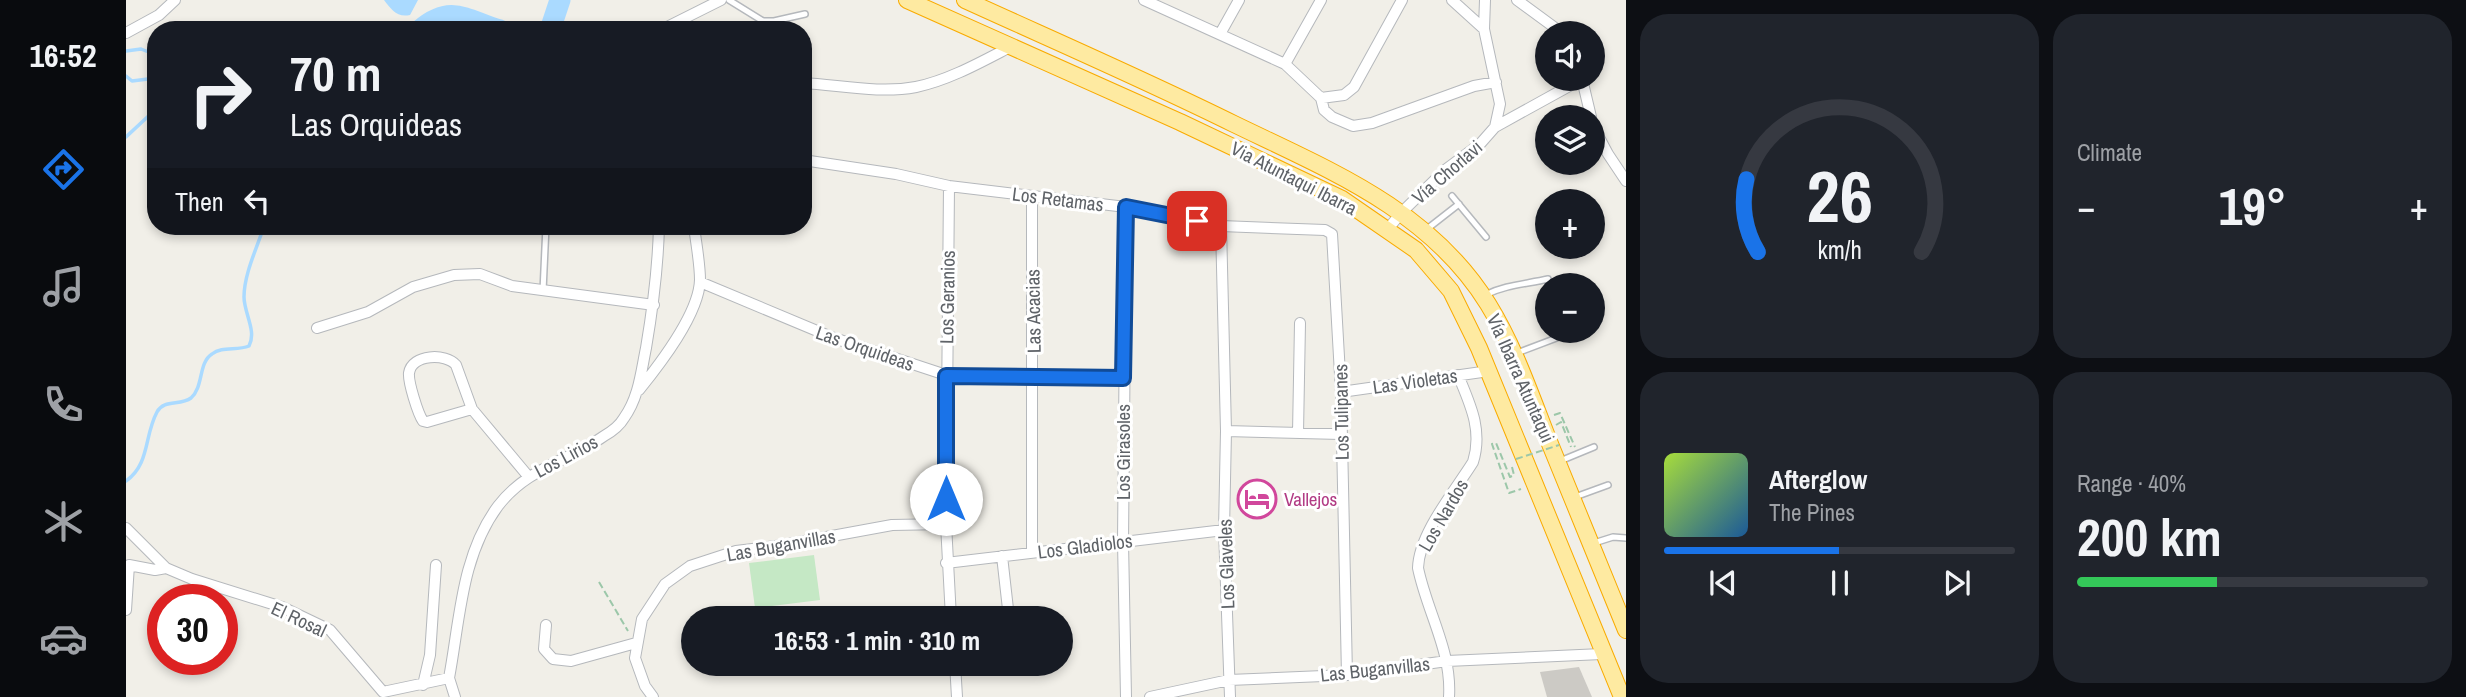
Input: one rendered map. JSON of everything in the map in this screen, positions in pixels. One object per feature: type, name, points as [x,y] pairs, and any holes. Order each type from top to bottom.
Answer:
[{"type":"highway","name":"Via Atuntaqui Ibarra","points":[[907,0],[1180,122],[1342,199],[1416,250],[1451,291],[1489,371],[1622,697]]},
{"type":"highway","name":"Vía Ibarra Atuntaqui","points":[[965,0],[1191,102],[1354,182],[1402,212],[1425,231],[1469,277],[1514,354],[1540,419],[1558,454],[1572,499],[1626,630]]},
{"type":"street","points":[[148,21],[175,0]]},
{"type":"street","points":[[679,21],[721,0]]},
{"type":"street","points":[[1144,0],[1166,4],[1220,34],[1285,64],[1321,97],[1324,110],[1332,117],[1353,126],[1372,123],[1474,86],[1496,82]]},
{"type":"street","points":[[1220,34],[1239,0]]},
{"type":"street","points":[[1285,64],[1321,0]]},
{"type":"street","points":[[1321,97],[1344,95],[1354,87],[1402,0]]},
{"type":"street","points":[[1452,0],[1484,29]]},
{"type":"street","name":"Vía Chorlavi","points":[[1387,230],[1445,170],[1480,144],[1495,127],[1500,104],[1484,29],[1485,0]]},
{"type":"street","points":[[1526,2],[1548,21]]},
{"type":"street","points":[[126,33],[147,22]]},
{"type":"street","points":[[812,84],[861,89],[916,87],[962,72],[1010,47]]},
{"type":"street","points":[[1495,127],[1560,91]]},
{"type":"street","points":[[1605,149],[1626,181]]},
{"type":"street","name":"Los Retamas","points":[[812,161],[896,174],[949,186],[1126,207],[1221,226],[1325,230],[1332,234]]},
{"type":"street","name":"Los Geranios","points":[[949,186],[946,563],[950,606]]},
{"type":"street","name":"Las Acacias","points":[[1031,196],[1032,552]]},
{"type":"street","name":"Los Girasoles","points":[[1126,207],[1123,378],[1126,697]]},
{"type":"street","name":"Los Glaveles","points":[[1221,226],[1226,431],[1224,530],[1230,697]]},
{"type":"street","name":"Los Tulipanes","points":[[1332,234],[1341,392],[1347,675]]},
{"type":"street","name":"Los Lirios","points":[[449,678],[460,603],[470,563],[485,526],[499,504],[528,476],[605,436],[623,420],[638,391],[658,278],[660,235]]},
{"type":"street","points":[[638,391],[671,349],[695,300],[700,282],[695,235]]},
{"type":"street","points":[[317,328],[368,312],[413,287],[454,275],[480,274],[512,286],[653,306]]},
{"type":"street","name":"Las Orquideas","points":[[700,282],[834,338],[946,376],[1123,378]]},
{"type":"street","points":[[1298,433],[1300,323]]},
{"type":"street","points":[[472,409],[423,421],[415,402],[409,373],[412,367],[431,358],[441,356],[451,359],[456,365],[472,409],[528,476]]},
{"type":"street","name":"Las Violetas","points":[[1341,392],[1489,371]]},
{"type":"street","name":"Los Nardos","points":[[1449,697],[1447,661],[1420,578],[1418,556],[1429,530],[1473,462],[1477,451],[1476,420],[1458,375]]},
{"type":"street","points":[[1226,431],[1341,434]]},
{"type":"street","name":"Las Buganvillas","points":[[653,697],[645,686],[635,658],[642,619],[665,584],[690,566],[736,551],[892,525],[946,524]]},
{"type":"street","name":"El Rosal","points":[[126,528],[166,568],[282,607],[330,630],[383,694],[449,678]]},
{"type":"street","name":"Los Gladiolos","points":[[946,563],[1224,530]]},
{"type":"street","points":[[1002,556],[1008,606]]},
{"type":"street","points":[[126,610],[129,565],[155,570],[166,568]]},
{"type":"street","points":[[423,685],[430,655],[436,565]]},
{"type":"street","points":[[546,625],[544,649],[553,659],[571,661],[636,643]]},
{"type":"street","name":"Las Buganvillas","points":[[1150,697],[1229,680],[1347,675],[1447,661],[1602,653]]},
{"type":"street","points":[[956,676],[957,697]]},
{"type":"street","points":[[449,678],[456,697]]},
{"type":"lane","points":[[729,0],[763,21],[805,14]]},
{"type":"lane","points":[[1452,196],[1486,237]]},
{"type":"lane","points":[[1425,231],[1459,204]]},
{"type":"lane","points":[[542,291],[545,235]]},
{"type":"lane","points":[[1482,296],[1507,285],[1520,286],[1535,282]]},
{"type":"lane","points":[[1514,354],[1543,343]]},
{"type":"lane","points":[[1558,454],[1576,454],[1594,447]]},
{"type":"lane","points":[[1572,499],[1608,485]]},
{"type":"lane","points":[[1591,544],[1613,537],[1626,538]]},
{"type":"path","points":[[1540,419],[1560,413],[1576,454]]},
{"type":"path","points":[[1560,434],[1556,424],[1561,422],[1576,454]]},
{"type":"path","points":[[1535,484],[1509,494],[1492,444],[1496,443],[1510,477],[1514,475],[1510,461],[1558,454],[1564,444]]},
{"type":"path","points":[[599,582],[636,643]]},
{"type":"green space","points":[[814,555],[820,600],[755,606],[749,563]]},
{"type":"water","points":[[384,0],[418,0],[410,15],[405,16],[395,12]]},
{"type":"building","points":[[1579,667],[1592,697],[1547,697],[1540,672]]},
{"type":"waterway","points":[[553,21],[560,0]]},
{"type":"waterway","points":[[433,21],[451,16],[475,21]]},
{"type":"waterway","points":[[126,51],[141,49],[147,51]]},
{"type":"waterway","points":[[126,76],[132,81],[147,79]]},
{"type":"waterway","points":[[126,137],[147,117]]},
{"type":"waterway","points":[[126,481],[134,474],[143,458],[153,421],[160,408],[191,398],[198,387],[205,363],[212,354],[220,350],[249,346],[252,334],[244,289],[261,235]]},
{"type":"place","name":"Vallejos","points":[[1257,499]]},
{"type":"route","points":[[946,499],[946,376],[1123,378],[1126,207],[1197,221]]}]
